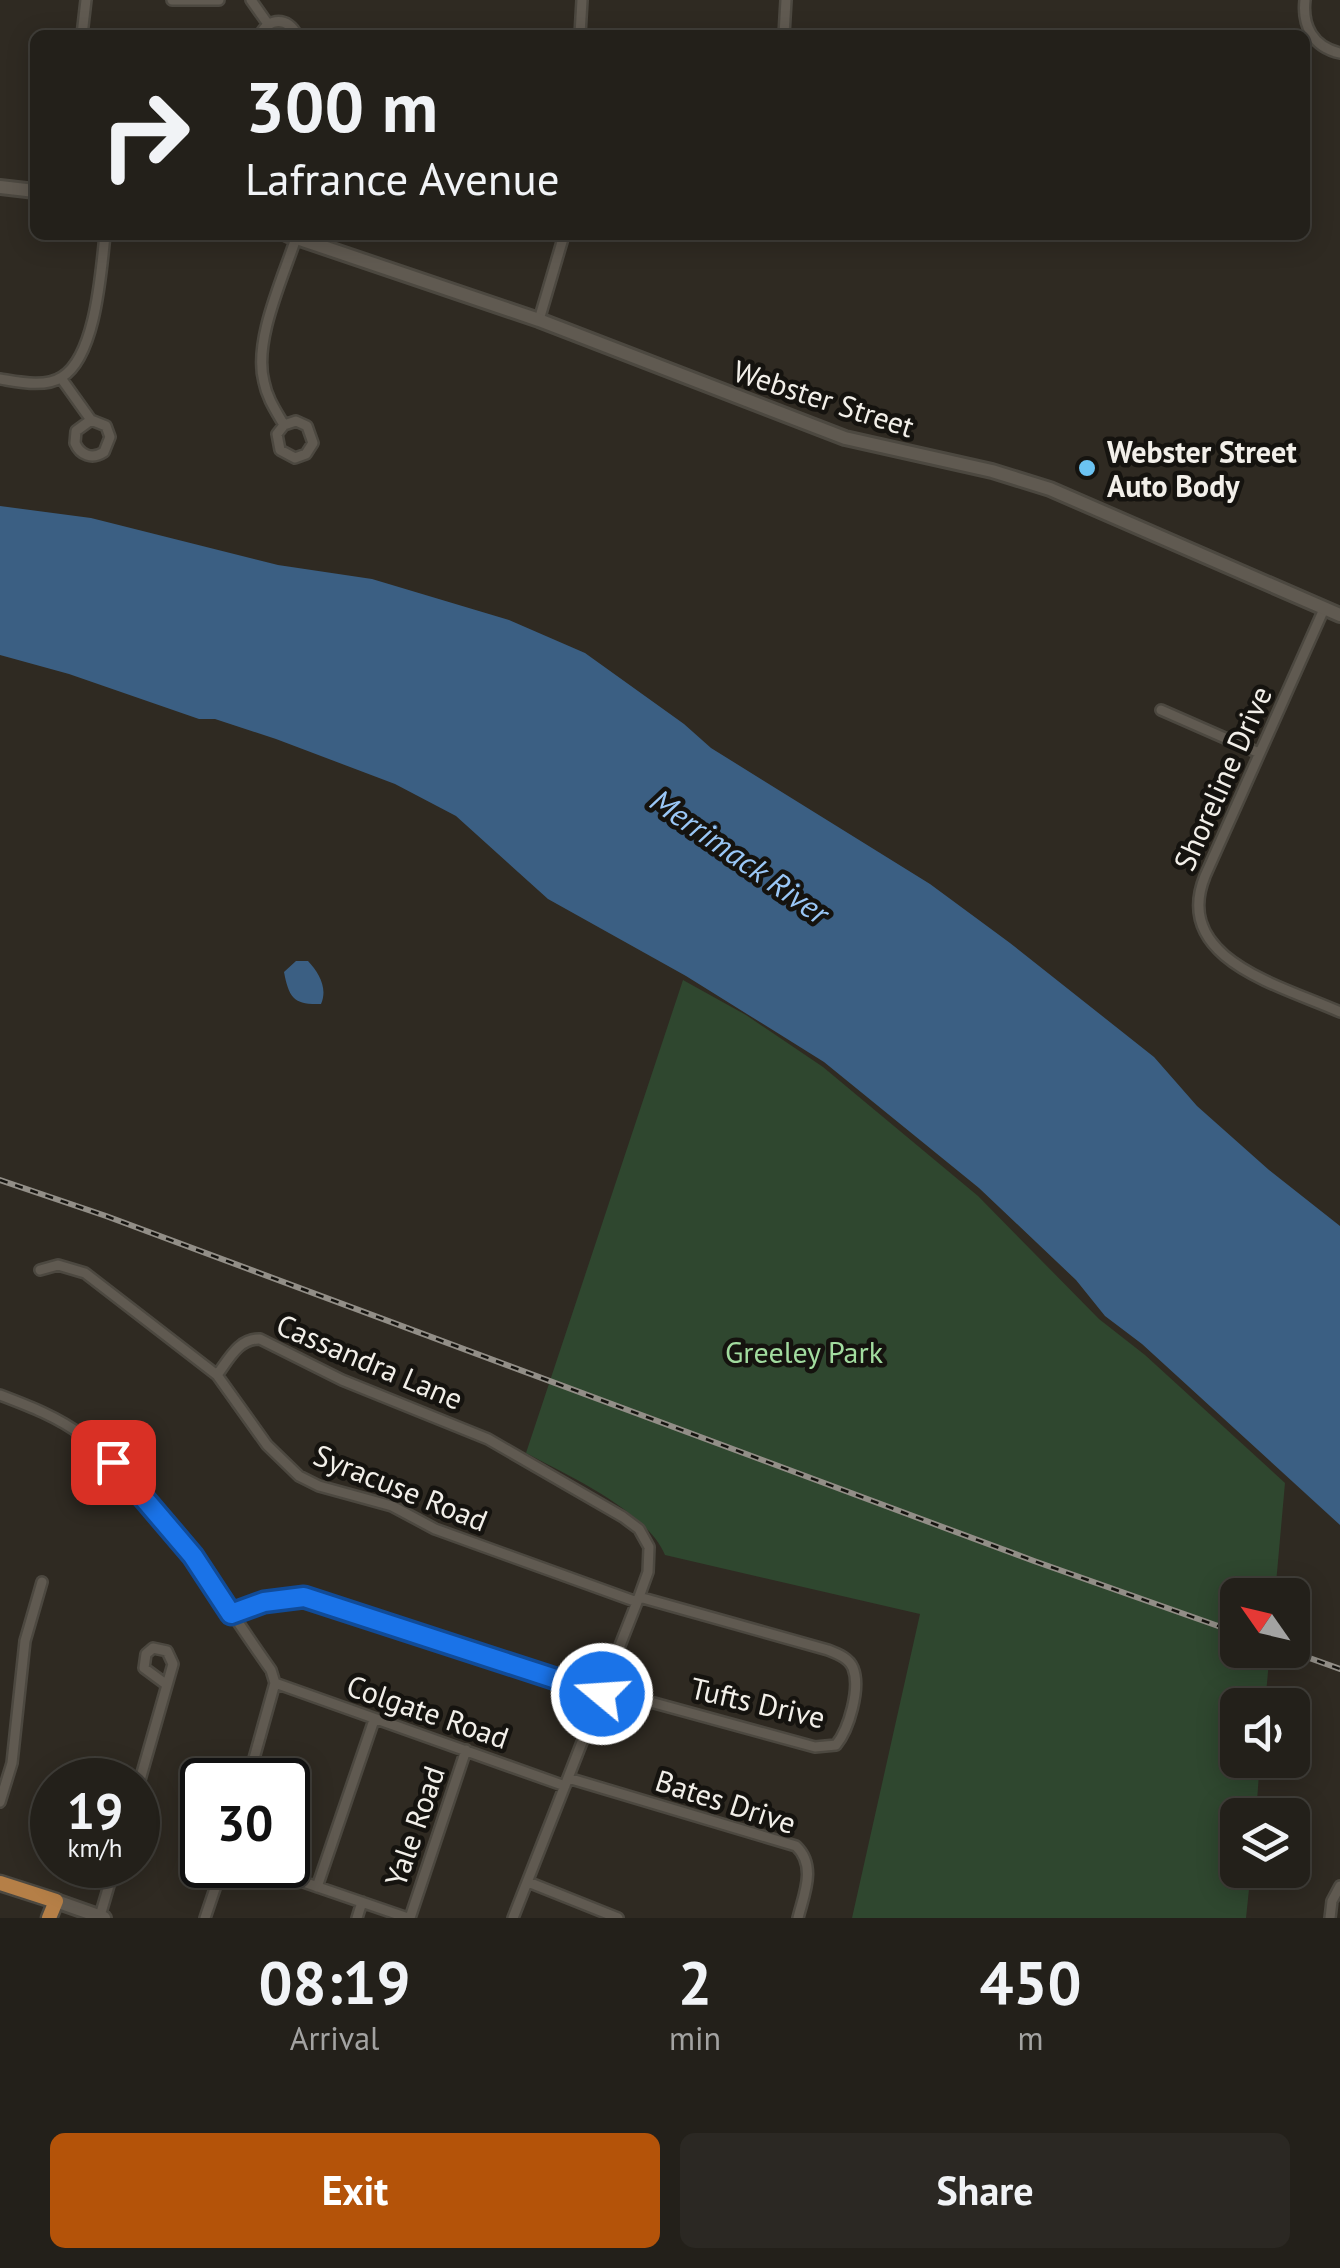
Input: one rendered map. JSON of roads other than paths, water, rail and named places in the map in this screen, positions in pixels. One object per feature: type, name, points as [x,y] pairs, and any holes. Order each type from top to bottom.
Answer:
[{"type":"main road","points":[[0,187],[30,190]]},
{"type":"main road","name":"Webster Street","points":[[304,240],[539,320],[845,438],[1050,488],[1340,615]]},
{"type":"main road","points":[[0,1883],[102,1917]]},
{"type":"main road","points":[[49,1918],[56,1901]]},
{"type":"street","points":[[83,30],[86,0]]},
{"type":"street","points":[[172,0],[219,0]]},
{"type":"street","points":[[251,0],[268,24]]},
{"type":"street","points":[[580,30],[582,0]]},
{"type":"street","points":[[784,30],[786,0]]},
{"type":"street","points":[[1305,0],[1308,30]]},
{"type":"street","points":[[268,24],[287,23],[293,30]]},
{"type":"street","points":[[264,30],[268,24]]},
{"type":"street","points":[[1310,33],[1322,46],[1340,54]]},
{"type":"street","points":[[0,378],[34,384],[62,378],[77,360],[91,329],[104,240]]},
{"type":"street","points":[[284,425],[264,385],[262,356],[291,240]]},
{"type":"street","points":[[539,320],[563,240]]},
{"type":"street","points":[[62,378],[90,420],[102,423],[110,437],[104,452],[93,456],[82,453],[75,443],[80,426],[90,420]]},
{"type":"street","points":[[296,421],[307,426],[312,443],[306,454],[295,458],[280,450],[278,434],[284,425],[296,421]]},
{"type":"street","name":"Shoreline Drive","points":[[1324,608],[1200,888],[1206,938],[1224,958],[1340,1012]]},
{"type":"street","points":[[1162,710],[1259,753]]},
{"type":"street","name":"Syracuse Road","points":[[40,1270],[58,1265],[85,1273],[217,1374],[267,1445],[299,1476],[319,1486],[392,1506],[435,1529],[638,1599]]},
{"type":"street","name":"Cassandra Lane","points":[[217,1374],[241,1344],[260,1339],[342,1380],[440,1418],[514,1453],[639,1529],[650,1547],[638,1599],[513,1918]]},
{"type":"street","points":[[0,1395],[58,1420],[99,1448],[193,1556],[271,1670],[275,1684],[254,1758]]},
{"type":"street","points":[[0,1802],[12,1763],[25,1641],[42,1582]]},
{"type":"street","points":[[231,1614],[264,1602],[304,1597],[603,1691]]},
{"type":"street","name":"Tufts Drive","points":[[603,1691],[814,1747],[836,1744],[846,1727],[855,1688],[853,1667],[846,1658],[638,1599]]},
{"type":"street","name":"Colgate Road","points":[[275,1684],[567,1782]]},
{"type":"street","points":[[146,1758],[167,1685]]},
{"type":"street","points":[[317,1886],[374,1720]]},
{"type":"street","name":"Yale Road","points":[[409,1918],[466,1750]]},
{"type":"street","name":"Bates Drive","points":[[567,1782],[796,1846],[808,1862],[798,1918]]},
{"type":"street","points":[[528,1882],[618,1918]]},
{"type":"street","points":[[310,1884],[409,1918]]},
{"type":"street","points":[[1330,1918],[1332,1901],[1340,1886]]},
{"type":"street","points":[[102,1917],[109,1888]]},
{"type":"street","points":[[204,1918],[215,1888]]},
{"type":"street","points":[[356,1918],[362,1902]]},
{"type":"water","name":"Merrimack River","points":[[0,506],[91,518],[278,565],[372,579],[509,620],[585,653],[711,748],[930,884],[1010,943],[1154,1057],[1197,1106],[1340,1226],[1340,1525],[1142,1344],[1105,1316],[1076,1280],[979,1188],[824,1062],[686,976],[548,899],[456,816],[395,784],[276,739],[215,719],[199,719],[69,674],[0,655]]},
{"type":"water","points":[[296,961],[308,961],[319,976],[323,987],[321,1004],[299,1001],[291,994],[284,972]]},
{"type":"railway","points":[[0,1180],[1220,1627]]},
{"type":"railway","points":[[1310,1658],[1340,1669]]},
{"type":"place","name":"Webster Street Auto Body","points":[[1087,468]]},
{"type":"park label","name":"Greeley Park","points":[[804,1351]]}]
